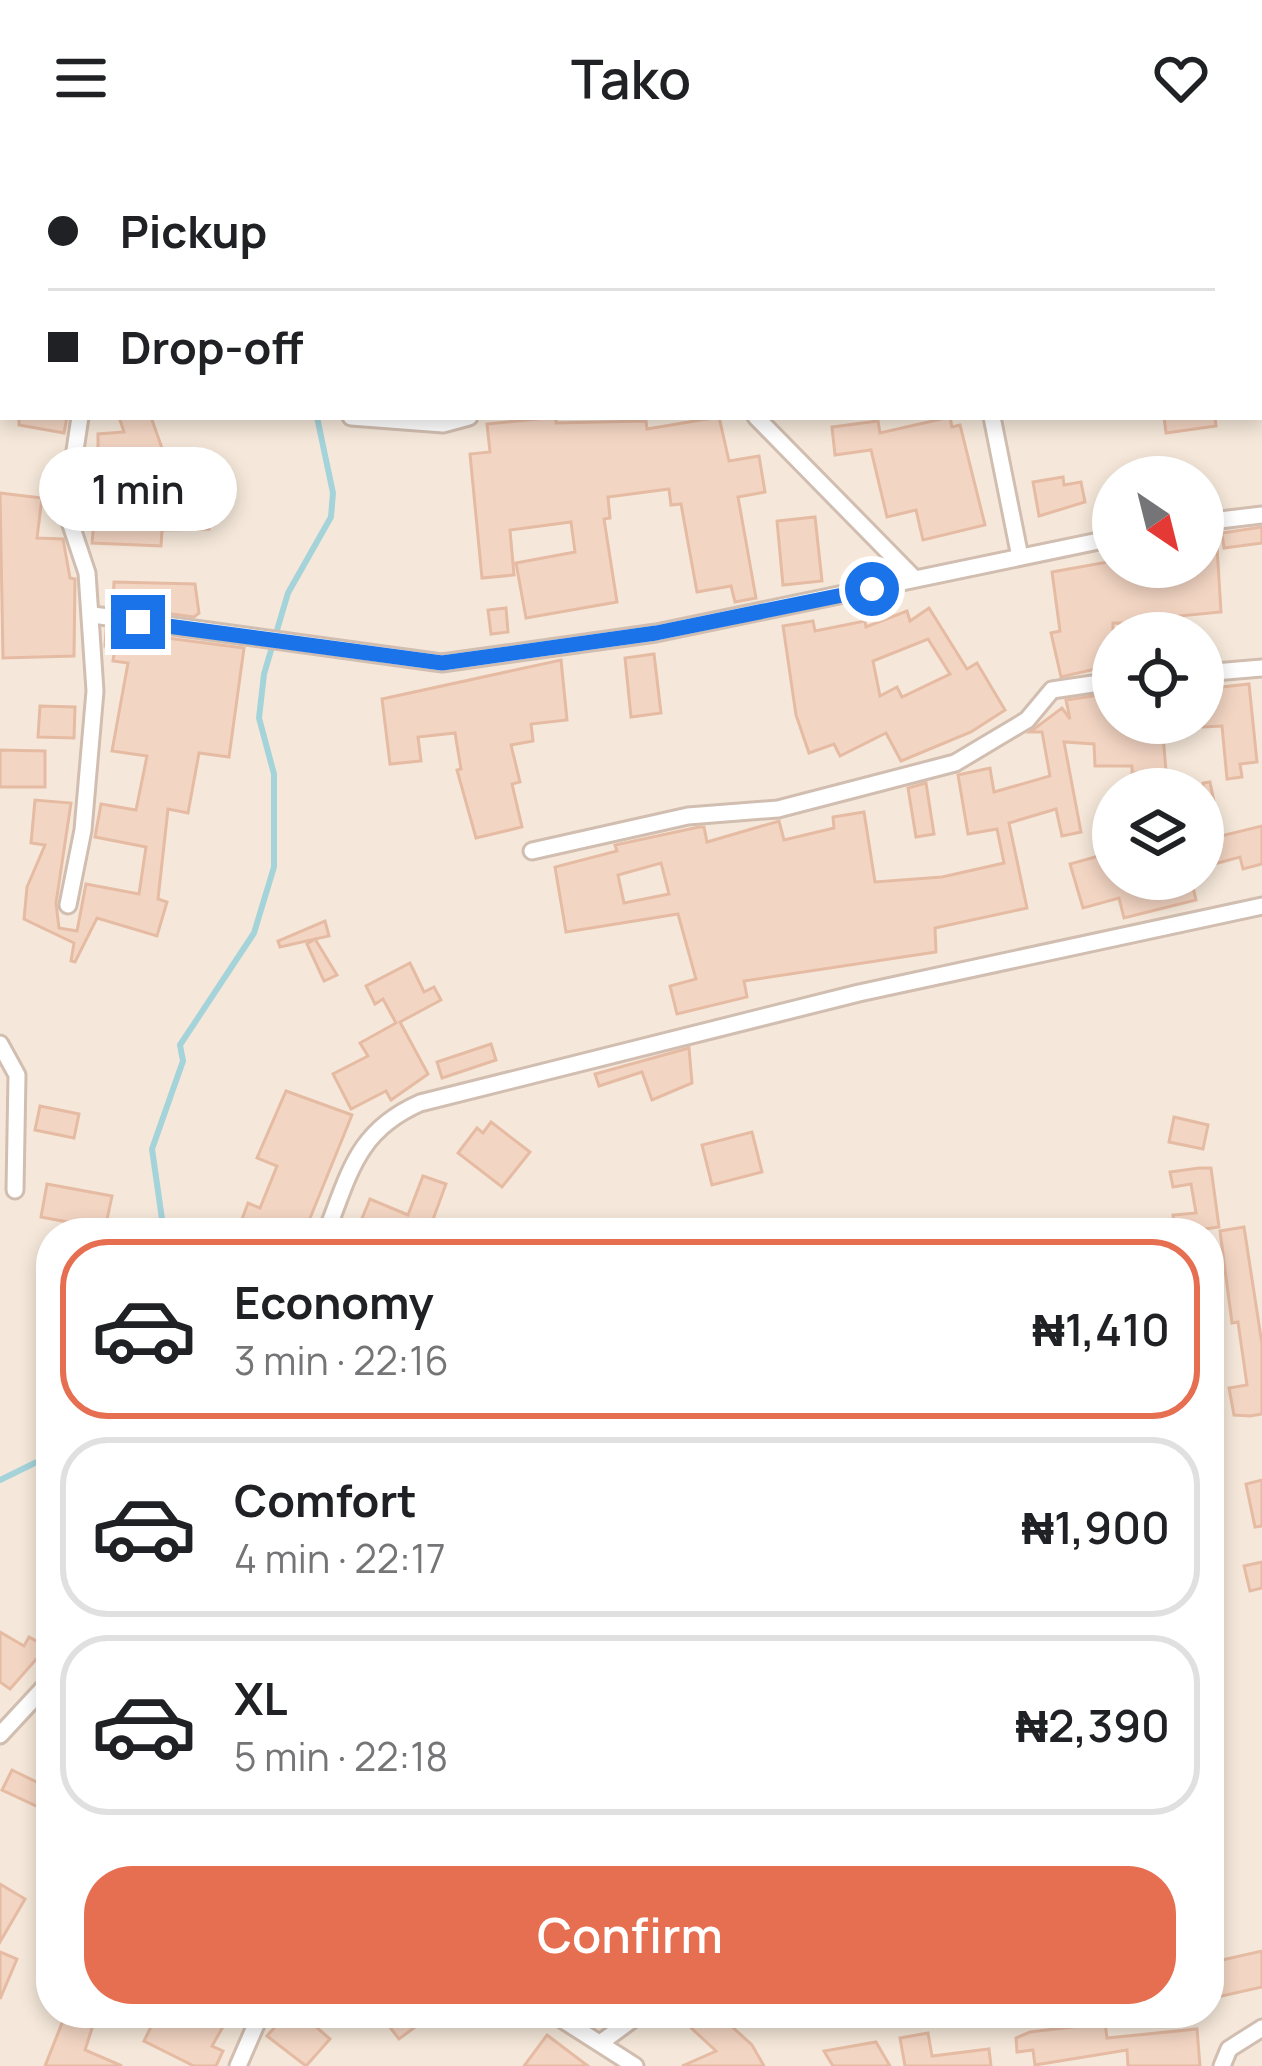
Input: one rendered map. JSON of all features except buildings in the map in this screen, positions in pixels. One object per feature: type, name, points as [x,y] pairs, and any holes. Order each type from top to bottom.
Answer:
[{"type":"street","points":[[68,904],[87,796],[95,691],[87,573],[66,510],[80,420]]},
{"type":"street","points":[[390,420],[443,424],[458,420]]},
{"type":"street","points":[[759,420],[914,578]]},
{"type":"street","points":[[993,420],[1020,556]]},
{"type":"street","points":[[1224,519],[1262,515]]},
{"type":"street","points":[[93,615],[442,663],[656,633],[1092,542]]},
{"type":"street","points":[[1224,672],[1262,668]]},
{"type":"street","points":[[532,851],[670,819],[778,809],[955,764],[1027,720],[1052,690],[1092,684]]},
{"type":"street","points":[[332,1218],[363,1143],[378,1126],[420,1102],[859,993],[1262,906]]},
{"type":"street","points":[[0,1044],[17,1075],[15,1190]]},
{"type":"street","points":[[0,1735],[36,1696]]},
{"type":"street","points":[[238,2066],[254,2028]]},
{"type":"street","points":[[578,2028],[635,2066]]},
{"type":"street","points":[[603,2042],[621,2028]]},
{"type":"street","points":[[1222,2066],[1229,2049],[1262,2028]]},
{"type":"shaded area","points":[[0,420],[1262,420],[1262,2066],[0,2066]]},
{"type":"waterway","points":[[162,1218],[152,1149],[183,1061],[180,1045],[254,933],[274,867],[274,774],[259,718],[264,674],[288,593],[331,517],[333,493],[318,420]]},
{"type":"waterway","points":[[0,1480],[36,1462]]},
{"type":"route","points":[[138,622],[442,663],[656,633],[872,589]]}]
